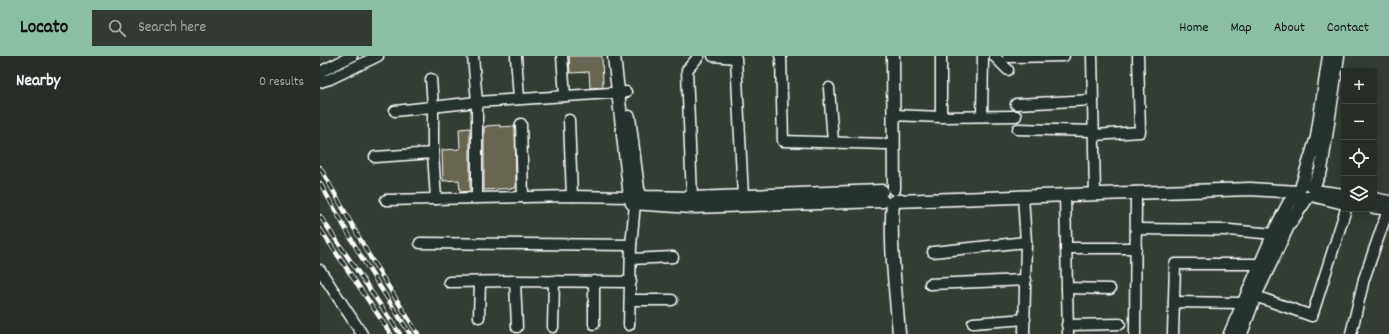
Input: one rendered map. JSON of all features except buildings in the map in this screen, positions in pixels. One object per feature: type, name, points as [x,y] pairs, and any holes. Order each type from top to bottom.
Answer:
[{"type":"street","points":[[320,72],[352,56]]},
{"type":"street","points":[[320,82],[330,79],[378,56]]},
{"type":"street","points":[[473,56],[477,102],[477,198]]},
{"type":"street","points":[[516,56],[520,99]]},
{"type":"street","points":[[562,56],[565,96]]},
{"type":"street","points":[[614,56],[622,92],[634,198],[629,325]]},
{"type":"street","points":[[622,56],[622,92]]},
{"type":"street","points":[[692,198],[687,70],[699,56]]},
{"type":"street","points":[[713,56],[736,57],[743,196]]},
{"type":"street","points":[[780,56],[783,140],[886,144]]},
{"type":"street","points":[[886,56],[886,144],[899,334]]},
{"type":"street","points":[[890,196],[894,115],[893,56]]},
{"type":"street","points":[[941,56],[941,118]]},
{"type":"street","points":[[982,116],[983,56]]},
{"type":"street","points":[[994,56],[1008,70]]},
{"type":"street","points":[[1008,57],[1064,56]]},
{"type":"street","points":[[1092,56],[1095,190]]},
{"type":"street","points":[[1018,129],[1094,133],[1140,132],[1138,56]]},
{"type":"street","points":[[1230,334],[1260,264],[1289,203],[1306,191],[1317,137],[1329,56]]},
{"type":"street","points":[[1240,334],[1255,296],[1290,223],[1306,191],[1321,170],[1338,56]]},
{"type":"street","points":[[431,79],[436,199]]},
{"type":"street","points":[[829,88],[834,142]]},
{"type":"street","points":[[395,110],[477,102],[622,92]]},
{"type":"street","points":[[1016,104],[1093,100]]},
{"type":"street","points":[[894,115],[941,118],[1016,116]]},
{"type":"street","points":[[570,120],[572,196]]},
{"type":"street","points":[[521,124],[523,197]]},
{"type":"street","points":[[375,157],[433,153]]},
{"type":"street","points":[[386,200],[572,196],[634,198],[692,207],[890,196],[1095,190],[1250,181],[1306,191],[1341,203]]},
{"type":"street","points":[[634,198],[743,196],[1023,196],[1065,195],[1095,190],[1136,192],[1250,189],[1341,194]]},
{"type":"street","points":[[1135,334],[1136,192]]},
{"type":"street","points":[[1065,195],[1067,329],[1120,324]]},
{"type":"street","points":[[1023,196],[1026,242],[1024,334]]},
{"type":"street","points":[[1377,200],[1389,207]]},
{"type":"street","points":[[1377,208],[1389,207]]},
{"type":"street","points":[[1351,334],[1364,279],[1389,207]]},
{"type":"street","points":[[1255,296],[1312,316],[1345,212]]},
{"type":"street","points":[[1136,229],[1229,230],[1274,234]]},
{"type":"street","points":[[933,252],[1026,242]]},
{"type":"street","points":[[420,244],[631,245]]},
{"type":"street","points":[[1066,248],[1136,248]]},
{"type":"street","points":[[631,259],[673,257]]},
{"type":"street","points":[[1173,334],[1175,264],[1260,264]]},
{"type":"street","points":[[320,270],[362,334]]},
{"type":"street","points":[[930,284],[1026,280]]},
{"type":"street","points":[[515,281],[517,327]]},
{"type":"street","points":[[553,327],[554,281]]},
{"type":"street","points":[[594,281],[594,324]]},
{"type":"street","points":[[449,282],[631,282]]},
{"type":"street","points":[[478,317],[480,282]]},
{"type":"street","points":[[1067,288],[1110,290]]},
{"type":"street","points":[[630,300],[672,300]]},
{"type":"street","points":[[1174,302],[1243,303]]},
{"type":"street","points":[[973,322],[1025,319]]},
{"type":"railway","points":[[320,167],[370,257],[418,334]]},
{"type":"railway","points":[[320,183],[363,260],[410,334]]},
{"type":"railway","points":[[320,216],[400,334]]},
{"type":"railway","points":[[320,229],[391,334]]}]
